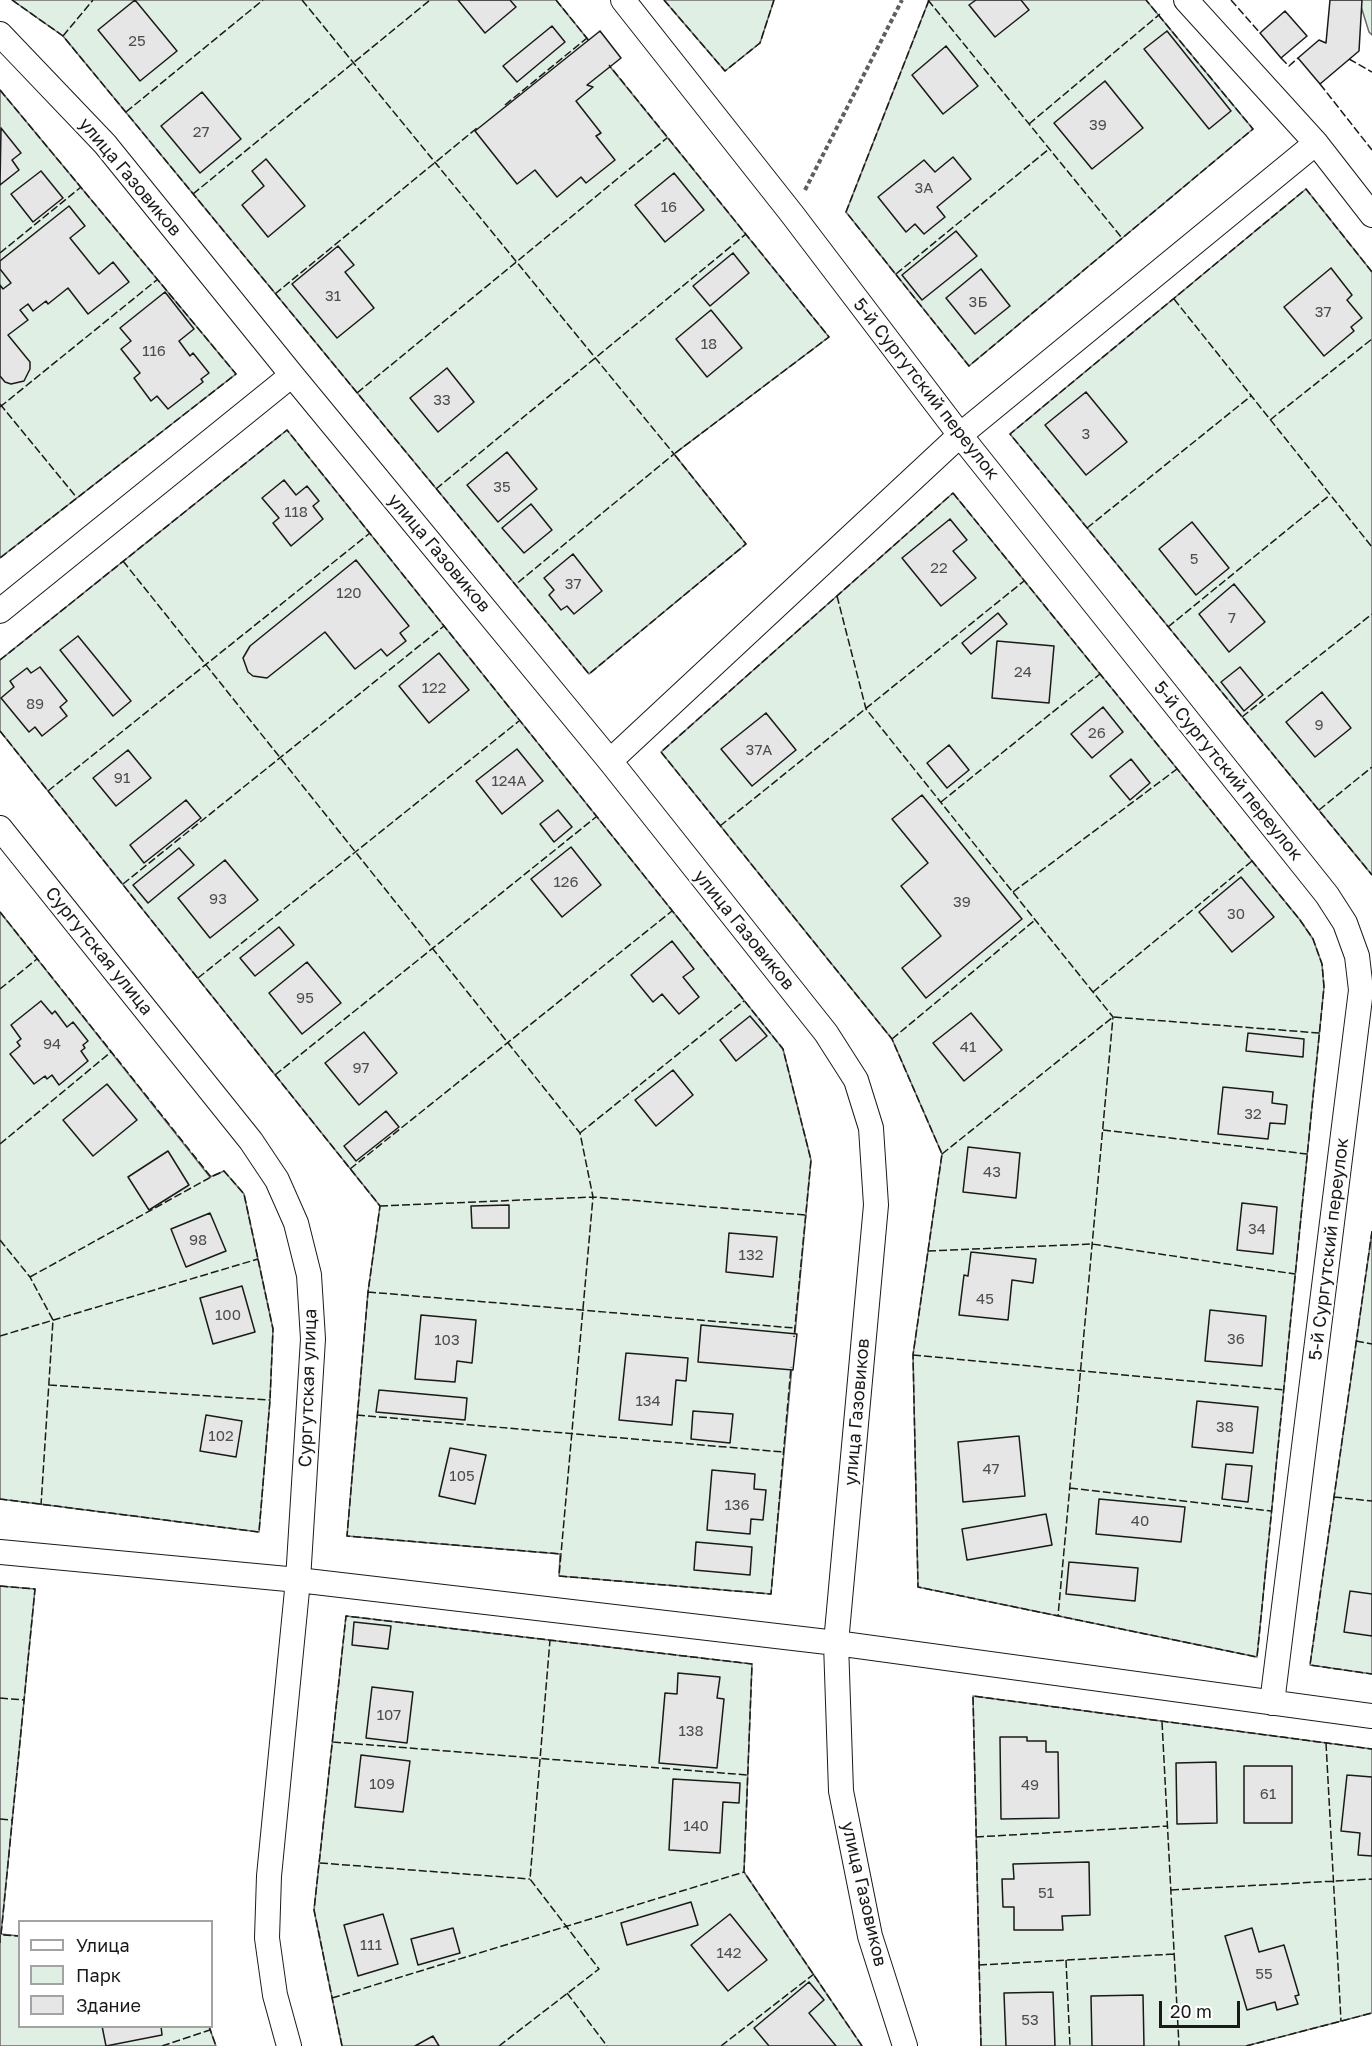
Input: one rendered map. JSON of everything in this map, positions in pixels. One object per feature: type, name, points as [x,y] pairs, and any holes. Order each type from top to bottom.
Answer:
[{"type":"street","name":"5-й Сургутский переулок","points":[[623,0],[792,214],[960,435],[1327,895],[1345,923],[1356,956],[1361,990],[1272,1703]]},
{"type":"street","points":[[1186,0],[1316,143],[1372,215]]},
{"type":"street","name":"улица Газовиков","points":[[0,34],[105,144],[291,375],[610,761],[826,1033],[856,1080],[871,1128],[876,1205],[836,1643],[841,1791],[870,1936],[905,2046]]},
{"type":"street","points":[[610,761],[960,435],[1316,143]]},
{"type":"street","points":[[0,610],[291,375]]},
{"type":"street","name":"Сургутская улица","points":[[0,828],[251,1141],[277,1180],[296,1223],[309,1275],[313,1338],[298,1580],[269,1876],[267,1938],[274,1995],[289,2046]]},
{"type":"street","points":[[0,1552],[298,1580],[836,1643],[1372,1716]]},
{"type":"path","points":[[792,214],[902,0]]},
{"type":"green space","points":[[12,0],[556,0],[829,337],[674,454],[746,544],[589,674],[63,36]]},
{"type":"green space","points":[[664,0],[774,0],[760,43],[725,71]]},
{"type":"green space","points":[[929,0],[1146,0],[1253,129],[969,366],[846,212]]},
{"type":"green space","points":[[1359,0],[1372,0],[1372,35],[1369,32]]},
{"type":"green space","points":[[0,90],[236,374],[0,558]]},
{"type":"green space","points":[[1306,189],[1372,272],[1372,875],[1010,434]]},
{"type":"green space","points":[[287,430],[783,1049],[811,1160],[771,1594],[559,1576],[560,1554],[347,1536],[368,1292],[380,1206],[0,731],[0,660]]},
{"type":"green space","points":[[953,493],[1300,920],[1313,939],[1322,964],[1324,987],[1257,1657],[918,1587],[913,1355],[942,1154],[892,1039],[661,752]]},
{"type":"green space","points":[[0,912],[210,1177],[224,1171],[244,1194],[273,1329],[270,1400],[259,1532],[0,1499]]},
{"type":"green space","points":[[1372,1232],[1372,1674],[1310,1665]]},
{"type":"green space","points":[[0,1586],[35,1589],[1,1934],[18,1936],[18,2028],[209,2028],[216,2046],[0,2046]]},
{"type":"green space","points":[[346,1616],[752,1664],[744,1872],[862,2046],[342,2046],[314,1910]]},
{"type":"green space","points":[[973,1696],[1372,1749],[1372,2013],[1246,2046],[981,2046]]},
{"type":"building","points":[[135,0],[177,51],[140,81],[98,30]]},
{"type":"building","points":[[458,0],[510,0],[516,7],[485,33]]},
{"type":"building","points":[[976,0],[1021,0],[1029,10],[995,37],[969,5]]},
{"type":"building","points":[[1330,0],[1362,0],[1359,51],[1320,84],[1298,58],[1319,40],[1326,43]]},
{"type":"building","points":[[1285,11],[1307,36],[1281,58],[1260,33]]},
{"type":"building","points":[[552,26],[565,42],[517,82],[503,66]]},
{"type":"building","points":[[600,31],[621,58],[587,85],[593,87],[576,101],[601,133],[596,136],[615,160],[586,183],[581,177],[557,197],[535,170],[517,184],[475,131]]},
{"type":"building","points":[[1167,31],[1231,111],[1209,129],[1144,49]]},
{"type":"building","points":[[946,46],[978,86],[943,114],[912,75]]},
{"type":"building","points":[[1105,81],[1143,128],[1092,169],[1054,123]]},
{"type":"building","points":[[202,92],[241,139],[200,173],[161,126]]},
{"type":"building","points":[[1,128],[21,153],[12,160],[19,170],[0,185]]},
{"type":"building","points":[[953,157],[971,179],[937,207],[945,217],[924,234],[915,224],[906,232],[878,197],[924,160],[935,172]]},
{"type":"building","points":[[266,159],[305,206],[268,237],[242,205],[264,186],[252,171]]},
{"type":"building","points":[[41,171],[63,198],[33,222],[11,194]]},
{"type":"building","points":[[674,173],[704,210],[665,242],[635,205]]},
{"type":"building","points":[[69,206],[85,226],[70,238],[99,274],[113,262],[129,282],[88,314],[68,288],[48,304],[46,301],[33,311],[28,304],[20,310],[28,320],[8,335],[30,362],[30,369],[24,381],[11,384],[5,382],[0,376],[0,285],[3,289],[11,283],[0,269],[0,261]]},
{"type":"building","points":[[956,231],[977,256],[922,300],[902,275]]},
{"type":"building","points":[[338,246],[354,265],[345,272],[374,308],[337,338],[292,284]]},
{"type":"building","points":[[733,253],[749,273],[710,306],[693,286]]},
{"type":"building","points":[[1331,268],[1352,295],[1347,300],[1362,318],[1351,327],[1354,331],[1324,356],[1284,307]]},
{"type":"building","points":[[981,269],[1010,306],[975,334],[946,298]]},
{"type":"building","points":[[165,292],[194,329],[179,341],[190,356],[193,353],[209,373],[201,379],[203,382],[168,409],[157,396],[151,401],[134,378],[140,373],[121,349],[131,341],[120,328]]},
{"type":"building","points":[[711,310],[742,348],[707,377],[676,339]]},
{"type":"building","points":[[447,368],[474,402],[438,432],[410,398]]},
{"type":"building","points":[[1086,392],[1127,442],[1086,475],[1045,425]]},
{"type":"building","points":[[507,452],[537,489],[498,522],[467,485]]},
{"type":"building","points":[[284,480],[296,495],[307,486],[319,501],[313,506],[323,519],[291,546],[273,523],[279,518],[262,498]]},
{"type":"building","points":[[531,504],[552,530],[524,553],[502,528]]},
{"type":"building","points":[[950,519],[967,540],[953,551],[976,578],[941,606],[902,558]]},
{"type":"building","points":[[1192,522],[1229,568],[1196,595],[1159,549]]},
{"type":"building","points":[[573,554],[602,591],[574,614],[567,606],[561,610],[549,595],[554,590],[544,578]]},
{"type":"building","points":[[356,560],[409,626],[400,633],[406,641],[387,656],[381,649],[355,669],[325,632],[267,678],[253,676],[248,672],[243,658],[250,646]]},
{"type":"building","points":[[1234,584],[1265,622],[1229,652],[1199,614]]},
{"type":"building","points":[[998,613],[1007,624],[971,654],[962,643]]},
{"type":"building","points":[[78,636],[131,701],[113,716],[60,650]]},
{"type":"building","points":[[997,641],[1054,646],[1049,703],[992,698]]},
{"type":"building","points":[[439,653],[469,690],[429,723],[399,686]]},
{"type":"building","points":[[40,667],[67,701],[60,707],[67,716],[42,736],[35,727],[29,732],[1,698],[14,687],[10,681],[27,668],[31,673]]},
{"type":"building","points":[[1240,667],[1263,695],[1244,711],[1221,682]]},
{"type":"building","points":[[1322,692],[1351,728],[1315,757],[1286,722]]},
{"type":"building","points":[[1103,707],[1123,732],[1092,758],[1071,734]]},
{"type":"building","points":[[766,713],[796,750],[752,786],[721,749]]},
{"type":"building","points":[[949,745],[969,770],[947,788],[927,763]]},
{"type":"building","points":[[517,749],[543,781],[502,814],[476,781]]},
{"type":"building","points":[[128,750],[151,778],[116,806],[93,778]]},
{"type":"building","points":[[1131,759],[1150,783],[1130,800],[1110,776]]},
{"type":"building","points":[[922,795],[1022,919],[926,998],[902,968],[941,936],[901,886],[928,863],[892,819]]},
{"type":"building","points":[[186,800],[201,818],[144,863],[130,845]]},
{"type":"building","points":[[558,810],[572,827],[554,842],[540,824]]},
{"type":"building","points":[[571,847],[601,885],[562,917],[531,879]]},
{"type":"building","points":[[179,848],[194,865],[148,903],[133,885]]},
{"type":"building","points":[[225,860],[258,900],[210,938],[178,898]]},
{"type":"building","points":[[1241,877],[1274,917],[1232,952],[1199,912]]},
{"type":"building","points":[[279,927],[294,945],[255,976],[240,958]]},
{"type":"building","points":[[672,941],[694,969],[683,977],[699,997],[679,1014],[662,994],[653,1002],[631,975]]},
{"type":"building","points":[[307,962],[341,1003],[302,1034],[269,993]]},
{"type":"building","points":[[41,1001],[52,1014],[55,1011],[67,1027],[73,1022],[88,1041],[83,1045],[85,1048],[81,1051],[88,1061],[59,1085],[52,1075],[47,1079],[45,1076],[34,1084],[10,1054],[20,1046],[17,1042],[21,1039],[11,1025]]},
{"type":"building","points":[[971,1013],[1002,1050],[964,1081],[933,1043]]},
{"type":"building","points":[[750,1016],[767,1036],[736,1061],[720,1040]]},
{"type":"building","points":[[364,1032],[397,1073],[359,1105],[325,1063]]},
{"type":"building","points":[[1248,1033],[1304,1039],[1303,1057],[1246,1051]]},
{"type":"building","points":[[673,1070],[693,1095],[656,1126],[635,1100]]},
{"type":"building","points":[[107,1084],[137,1120],[93,1156],[63,1120]]},
{"type":"building","points":[[1223,1087],[1273,1092],[1272,1103],[1287,1105],[1285,1124],[1270,1123],[1268,1139],[1218,1134]]},
{"type":"building","points":[[386,1111],[399,1127],[356,1161],[344,1146]]},
{"type":"building","points":[[968,1147],[1020,1153],[1016,1198],[963,1192]]},
{"type":"building","points":[[168,1151],[189,1185],[149,1210],[128,1177]]},
{"type":"building","points":[[1242,1203],[1277,1207],[1273,1254],[1237,1250]]},
{"type":"building","points":[[509,1205],[509,1228],[472,1228],[471,1206]]},
{"type":"building","points":[[210,1213],[226,1251],[186,1267],[171,1229]]},
{"type":"building","points":[[729,1233],[777,1237],[773,1277],[726,1272]]},
{"type":"building","points":[[971,1252],[1036,1259],[1033,1283],[1012,1280],[1008,1320],[959,1315],[964,1275],[968,1276]]},
{"type":"building","points":[[242,1286],[255,1332],[213,1344],[200,1298]]},
{"type":"building","points":[[1210,1310],[1266,1316],[1262,1366],[1205,1361]]},
{"type":"building","points":[[421,1315],[476,1320],[472,1363],[457,1361],[455,1382],[415,1379]]},
{"type":"building","points":[[701,1325],[797,1334],[793,1370],[698,1362]]},
{"type":"building","points":[[626,1353],[688,1358],[686,1381],[676,1380],[672,1425],[619,1420]]},
{"type":"building","points":[[379,1390],[467,1398],[465,1420],[376,1412]]},
{"type":"building","points":[[1197,1401],[1258,1407],[1253,1453],[1192,1447]]},
{"type":"building","points":[[693,1411],[733,1414],[730,1443],[691,1439]]},
{"type":"building","points":[[206,1415],[242,1421],[236,1457],[200,1451]]},
{"type":"building","points":[[1019,1436],[1025,1496],[963,1502],[958,1442]]},
{"type":"building","points":[[450,1448],[486,1455],[475,1504],[439,1496]]},
{"type":"building","points":[[1226,1464],[1252,1466],[1248,1502],[1222,1499]]},
{"type":"building","points":[[712,1470],[755,1474],[754,1489],[766,1490],[763,1520],[751,1519],[750,1534],[707,1530]]},
{"type":"building","points":[[1099,1499],[1185,1507],[1181,1542],[1096,1534]]},
{"type":"building","points":[[1046,1514],[1052,1545],[967,1560],[962,1529]]},
{"type":"building","points":[[696,1542],[752,1547],[750,1575],[694,1570]]},
{"type":"building","points":[[1069,1562],[1138,1568],[1135,1601],[1066,1594]]},
{"type":"building","points":[[1350,1591],[1372,1594],[1372,1636],[1344,1632]]},
{"type":"building","points":[[354,1622],[391,1626],[388,1649],[352,1645]]},
{"type":"building","points":[[678,1673],[720,1677],[717,1698],[724,1699],[717,1768],[659,1763],[665,1693],[677,1694]]},
{"type":"building","points":[[372,1687],[413,1692],[407,1743],[366,1738]]},
{"type":"building","points":[[1000,1737],[1027,1737],[1027,1741],[1046,1741],[1046,1752],[1058,1752],[1059,1818],[1001,1819]]},
{"type":"building","points":[[361,1755],[410,1761],[403,1812],[355,1807]]},
{"type":"building","points":[[1216,1762],[1217,1823],[1177,1824],[1176,1763]]},
{"type":"building","points":[[1244,1766],[1292,1766],[1292,1823],[1244,1823]]},
{"type":"building","points":[[1347,1775],[1372,1777],[1372,1856],[1358,1855],[1360,1833],[1341,1831]]},
{"type":"building","points":[[673,1779],[740,1783],[739,1803],[723,1802],[720,1853],[669,1850]]},
{"type":"building","points":[[1089,1862],[1090,1915],[1062,1916],[1063,1930],[1014,1930],[1014,1907],[1003,1907],[1002,1879],[1014,1879],[1013,1864]]},
{"type":"building","points":[[691,1902],[698,1925],[627,1945],[621,1923]]},
{"type":"building","points":[[383,1914],[398,1964],[358,1976],[344,1925]]},
{"type":"building","points":[[730,1914],[767,1960],[728,1991],[691,1945]]},
{"type":"building","points":[[453,1928],[460,1953],[418,1965],[411,1939]]},
{"type":"building","points":[[1252,1928],[1259,1952],[1284,1945],[1299,1995],[1295,1996],[1298,2004],[1277,2010],[1275,2002],[1247,2010],[1225,1936]]},
{"type":"building","points":[[809,1982],[824,2000],[809,2013],[836,2046],[769,2046],[754,2028]]},
{"type":"building","points":[[1053,1992],[1055,2046],[1006,2046],[1004,1993]]},
{"type":"building","points":[[1143,1995],[1144,2046],[1092,2046],[1091,1996]]},
{"type":"building","points":[[102,2028],[161,2028],[162,2035],[106,2046]]},
{"type":"building","points":[[433,2036],[439,2046],[415,2046]]},
{"type":"fence","points":[[12,0],[63,36],[589,674],[746,544],[674,454],[829,337],[609,65]]},
{"type":"fence","points":[[63,36],[93,0]]},
{"type":"fence","points":[[126,112],[263,0]]},
{"type":"fence","points":[[302,0],[674,454],[515,585]]},
{"type":"fence","points":[[193,194],[430,0]]},
{"type":"fence","points":[[556,0],[590,42]]},
{"type":"fence","points":[[664,0],[725,71],[760,43],[774,0]]},
{"type":"fence","points":[[928,0],[1122,238]]},
{"type":"fence","points":[[929,0],[846,212],[969,366],[1253,129],[1146,0]]},
{"type":"fence","points":[[1231,0],[1260,33]]},
{"type":"fence","points":[[1029,124],[1160,14]]},
{"type":"fence","points":[[505,105],[587,38]]},
{"type":"fence","points":[[1281,58],[1289,66],[1298,58]]},
{"type":"fence","points":[[1349,59],[1372,72]]},
{"type":"fence","points":[[1320,84],[1372,150]]},
{"type":"fence","points":[[0,90],[236,374],[0,558]]},
{"type":"fence","points":[[275,294],[477,128]]},
{"type":"fence","points":[[357,393],[667,138]]},
{"type":"fence","points":[[896,274],[1049,149]]},
{"type":"fence","points":[[0,253],[81,187]]},
{"type":"fence","points":[[1372,272],[1306,189],[1010,434],[1372,875]]},
{"type":"fence","points":[[436,489],[746,234]]},
{"type":"fence","points":[[0,407],[158,279]]},
{"type":"fence","points":[[1174,299],[1372,547]]},
{"type":"fence","points":[[1270,420],[1372,339]]},
{"type":"fence","points":[[1087,528],[1251,396]]},
{"type":"fence","points":[[0,404],[77,498]]},
{"type":"fence","points":[[0,660],[287,430],[783,1049],[811,1160],[794,1337]]},
{"type":"fence","points":[[953,493],[1300,920],[1313,939],[1322,964],[1324,987],[1257,1657],[918,1587],[913,1355],[942,1154],[892,1039],[661,752],[953,493]]},
{"type":"fence","points":[[1168,627],[1330,495]]},
{"type":"fence","points":[[48,791],[370,533]]},
{"type":"fence","points":[[123,561],[580,1133],[593,1197],[561,1554]]},
{"type":"fence","points":[[720,826],[1024,581]]},
{"type":"fence","points":[[837,596],[866,709],[1113,1017],[1058,1616]]},
{"type":"fence","points":[[1242,717],[1372,614]]},
{"type":"fence","points":[[123,884],[444,626]]},
{"type":"fence","points":[[941,802],[1100,674]]},
{"type":"fence","points":[[198,978],[519,721]]},
{"type":"fence","points":[[0,731],[380,1206],[368,1292],[347,1536],[561,1554],[559,1576],[771,1594],[791,1367]]},
{"type":"fence","points":[[1319,810],[1372,767]]},
{"type":"fence","points":[[1013,892],[1177,769]]},
{"type":"fence","points":[[275,1075],[596,817]]},
{"type":"fence","points":[[1093,992],[1252,861]]},
{"type":"fence","points":[[350,1169],[672,911]]},
{"type":"fence","points":[[0,912],[211,1177],[224,1171],[244,1194],[273,1329],[270,1400],[259,1532],[0,1499]]},
{"type":"fence","points":[[892,1039],[1035,920]]},
{"type":"fence","points":[[0,989],[37,959]]},
{"type":"fence","points":[[580,1133],[744,1001]]},
{"type":"fence","points":[[942,1154],[1113,1017],[1319,1033]]},
{"type":"fence","points":[[0,1144],[111,1052]]},
{"type":"fence","points":[[1103,1130],[1307,1154]]},
{"type":"fence","points":[[30,1277],[211,1177]]},
{"type":"fence","points":[[380,1206],[593,1197],[805,1215]]},
{"type":"fence","points":[[1372,1231],[1310,1665],[1372,1674]]},
{"type":"fence","points":[[0,1240],[30,1277],[53,1320],[41,1505]]},
{"type":"fence","points":[[928,1251],[1092,1244],[1295,1274]]},
{"type":"fence","points":[[0,1336],[258,1259]]},
{"type":"fence","points":[[368,1292],[794,1328]]},
{"type":"fence","points":[[1356,1341],[1372,1344]]},
{"type":"fence","points":[[913,1355],[1284,1390]]},
{"type":"fence","points":[[49,1385],[270,1400]]},
{"type":"fence","points":[[357,1415],[783,1452]]},
{"type":"fence","points":[[1070,1488],[1271,1511]]},
{"type":"fence","points":[[1334,1497],[1372,1501]]},
{"type":"fence","points":[[0,1586],[35,1589],[1,1935],[18,1936]]},
{"type":"fence","points":[[342,2046],[314,1910],[346,1616],[752,1664],[744,1872],[862,2046]]},
{"type":"fence","points":[[499,2046],[599,1969],[530,1879],[550,1640]]},
{"type":"fence","points":[[981,2046],[973,1696],[1372,1749]]},
{"type":"fence","points":[[0,1698],[24,1700]]},
{"type":"fence","points":[[1162,1722],[1179,2046]]},
{"type":"fence","points":[[333,1742],[748,1775]]},
{"type":"fence","points":[[1326,1743],[1341,2021]]},
{"type":"fence","points":[[0,1819],[12,1820]]},
{"type":"fence","points":[[976,1837],[1167,1826]]},
{"type":"fence","points":[[320,1863],[530,1879]]},
{"type":"fence","points":[[332,1998],[744,1872]]},
{"type":"fence","points":[[1171,1890],[1372,1879]]},
{"type":"fence","points":[[0,1935],[0,1945]]},
{"type":"fence","points":[[979,1965],[1174,1954]]},
{"type":"fence","points":[[1066,1960],[1070,2046]]},
{"type":"fence","points":[[721,2046],[814,1974]]},
{"type":"fence","points":[[567,1993],[607,2046]]},
{"type":"fence","points":[[1246,2046],[1372,2013]]},
{"type":"fence","points":[[210,2028],[216,2046]]},
{"type":"fence","points":[[162,2046],[210,2030]]}]
